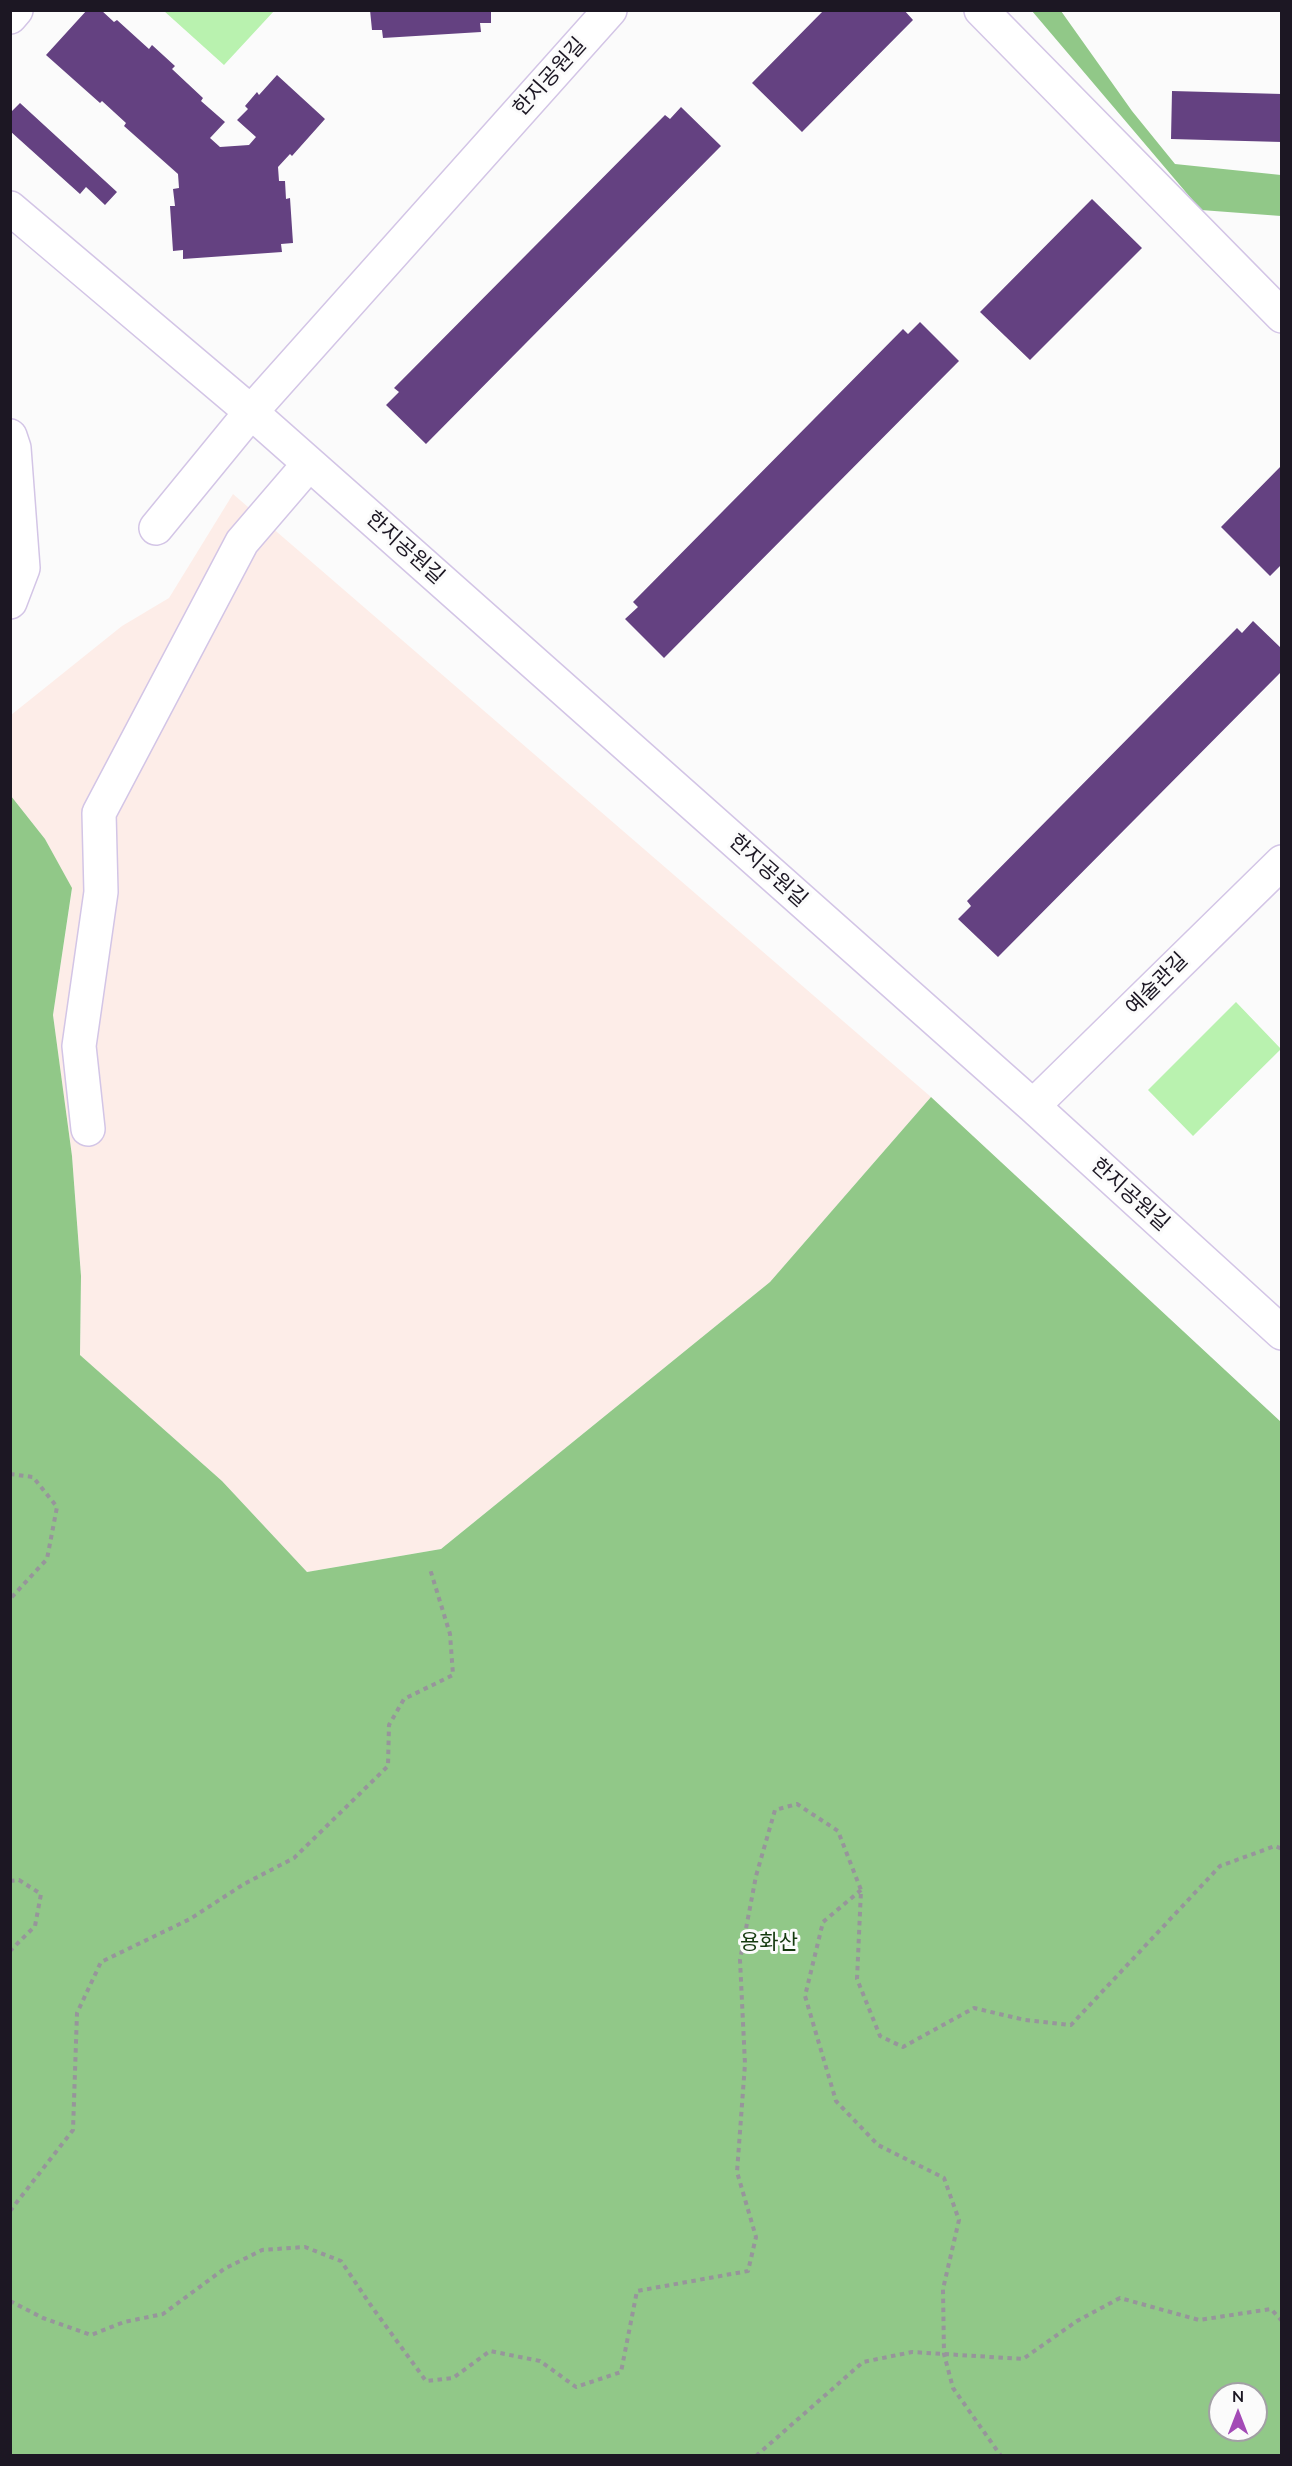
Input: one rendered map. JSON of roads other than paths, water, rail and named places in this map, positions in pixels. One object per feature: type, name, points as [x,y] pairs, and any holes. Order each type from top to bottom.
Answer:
[{"type":"street","points":[[10,17],[16,10]]},
{"type":"street","name":"한지공원길","points":[[251,412],[610,10]]},
{"type":"street","points":[[981,10],[1281,316]]},
{"type":"street","name":"한지공원길","points":[[10,208],[251,412],[1033,1106],[1281,1333]]},
{"type":"street","points":[[156,528],[251,412]]},
{"type":"street","points":[[10,436],[14,448],[23,568],[10,602]]},
{"type":"street","points":[[88,1129],[79,1046],[101,892],[99,813],[242,542],[309,464]]},
{"type":"street","name":"예술관길","points":[[1033,1106],[1281,862]]},
{"type":"park label","name":"용화산","points":[[769,1943]]}]
